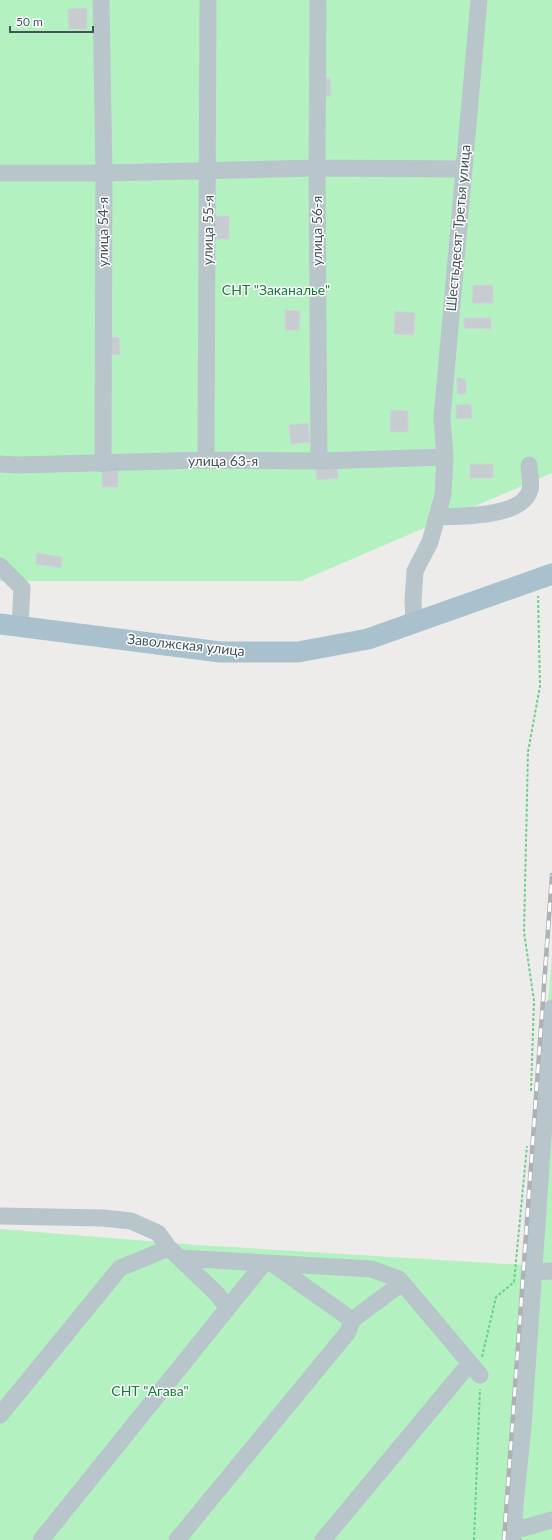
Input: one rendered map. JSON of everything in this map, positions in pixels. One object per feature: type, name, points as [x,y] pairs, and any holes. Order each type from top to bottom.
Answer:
[{"type":"main road","name":"Заволжская улица","points":[[10,625],[220,652],[298,652],[368,639],[545,576]]},
{"type":"street","name":"улица 54-я","points":[[101,0],[104,173],[102,464]]},
{"type":"street","name":"улица 55-я","points":[[206,460],[208,0]]},
{"type":"street","name":"улица 56-я","points":[[318,0],[317,168],[319,461]]},
{"type":"street","name":"Шестьдесят Третья улица","points":[[414,623],[413,602],[415,571],[430,542],[443,495],[445,457],[442,418],[479,0]]},
{"type":"street","points":[[0,173],[104,173],[317,168],[463,169]]},
{"type":"street","name":"улица 63-я","points":[[0,464],[102,464],[206,460],[319,461],[445,457]]},
{"type":"street","points":[[437,517],[491,514],[522,503],[530,490],[529,465]]},
{"type":"street","points":[[0,566],[22,588],[10,625]]},
{"type":"street","points":[[552,1008],[551,1048],[513,1535],[552,1520]]},
{"type":"street","points":[[0,1216],[103,1218],[131,1221],[158,1233],[174,1253],[217,1294],[228,1308]]},
{"type":"street","points":[[0,1415],[120,1268],[174,1253],[268,1263],[371,1269],[399,1279],[475,1369],[322,1540]]},
{"type":"street","points":[[41,1540],[228,1308],[268,1263]]},
{"type":"street","points":[[268,1263],[352,1320]]},
{"type":"street","points":[[533,1272],[552,1271]]},
{"type":"street","points":[[178,1540],[348,1332],[352,1320],[402,1283]]},
{"type":"path","points":[[531,1094],[534,1001],[524,932],[528,752],[540,686],[545,576]]},
{"type":"path","points":[[474,1540],[475,1369],[481,1359],[496,1297],[514,1282],[528,1141]]},
{"type":"green space","name":"СНТ \"Заканалье\"","points":[[0,0],[552,0],[552,473],[301,581],[0,581]]},
{"type":"green space","name":"СНТ \"Агава\"","points":[[552,957],[552,1540],[0,1540],[0,1229],[197,1245],[524,1265]]},
{"type":"building","points":[[87,8],[87,29],[69,29],[68,9]]},
{"type":"building","points":[[330,78],[331,96],[322,97],[321,79]]},
{"type":"building","points":[[214,216],[229,216],[229,239],[214,239]]},
{"type":"building","points":[[473,285],[493,285],[493,303],[472,303]]},
{"type":"building","points":[[285,310],[300,311],[299,330],[285,330]]},
{"type":"building","points":[[395,311],[415,313],[414,335],[394,334]]},
{"type":"building","points":[[464,318],[491,318],[491,329],[464,328]]},
{"type":"building","points":[[106,337],[119,337],[120,354],[107,355]]},
{"type":"building","points":[[457,377],[466,380],[466,394],[457,394]]},
{"type":"building","points":[[471,404],[472,418],[456,419],[456,405]]},
{"type":"building","points":[[391,410],[408,411],[408,432],[390,432]]},
{"type":"building","points":[[308,423],[310,442],[291,444],[289,425]]},
{"type":"building","points":[[470,464],[493,464],[493,478],[470,478]]},
{"type":"building","points":[[337,465],[338,478],[317,480],[316,467]]},
{"type":"building","points":[[102,470],[118,470],[118,487],[102,487]]},
{"type":"building","points":[[37,553],[62,557],[61,568],[36,564]]},
{"type":"railway","points":[[504,1540],[552,875]]}]
